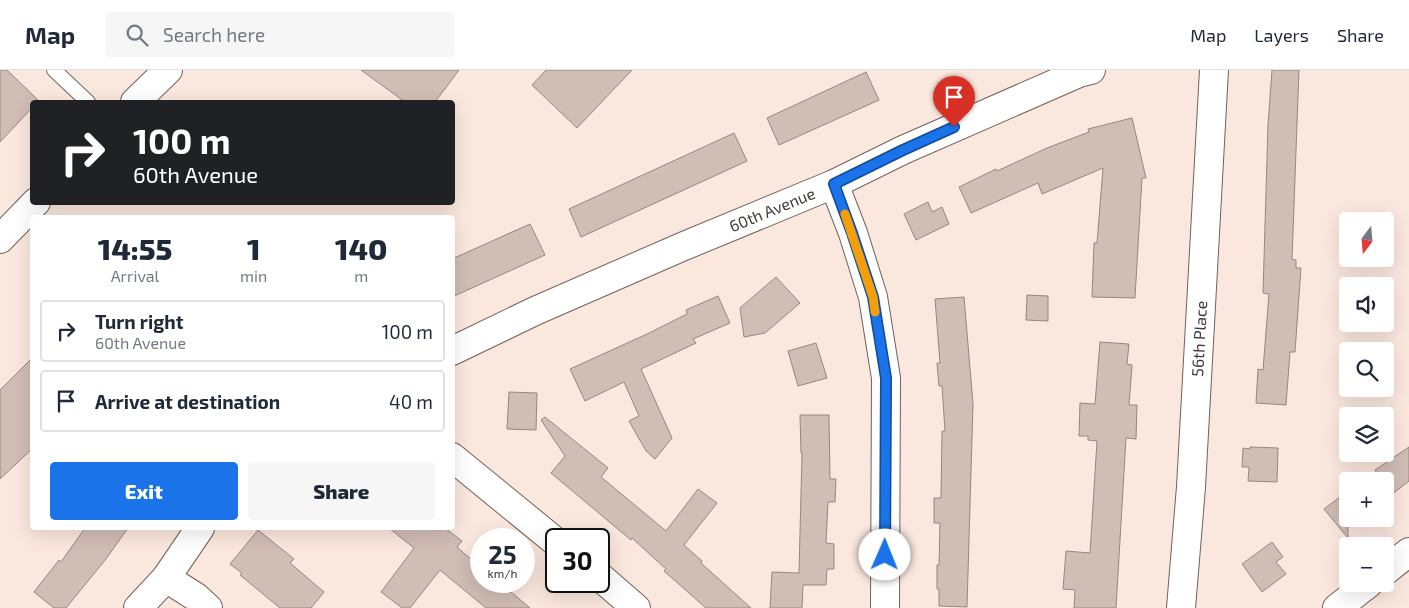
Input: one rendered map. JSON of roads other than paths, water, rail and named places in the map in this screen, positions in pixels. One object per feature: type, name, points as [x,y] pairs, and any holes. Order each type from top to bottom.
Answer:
[{"type":"street","name":"60th Avenue","points":[[455,350],[544,307],[834,184],[963,123],[1079,73],[1091,70]]},
{"type":"street","name":"56th Place","points":[[1181,608],[1191,487],[1214,70]]},
{"type":"street","points":[[137,100],[157,74]]},
{"type":"street","points":[[834,184],[873,297],[886,378],[885,608]]},
{"type":"street","points":[[0,239],[33,205]]},
{"type":"street","points":[[455,458],[545,533]]},
{"type":"street","points":[[138,608],[166,578],[199,530]]},
{"type":"street","points":[[1394,564],[1409,552]]},
{"type":"street","points":[[166,578],[196,597],[208,608]]},
{"type":"street","points":[[610,586],[636,608]]},
{"type":"street","points":[[1337,608],[1358,592]]},
{"type":"lane","points":[[54,70],[86,100]]}]
